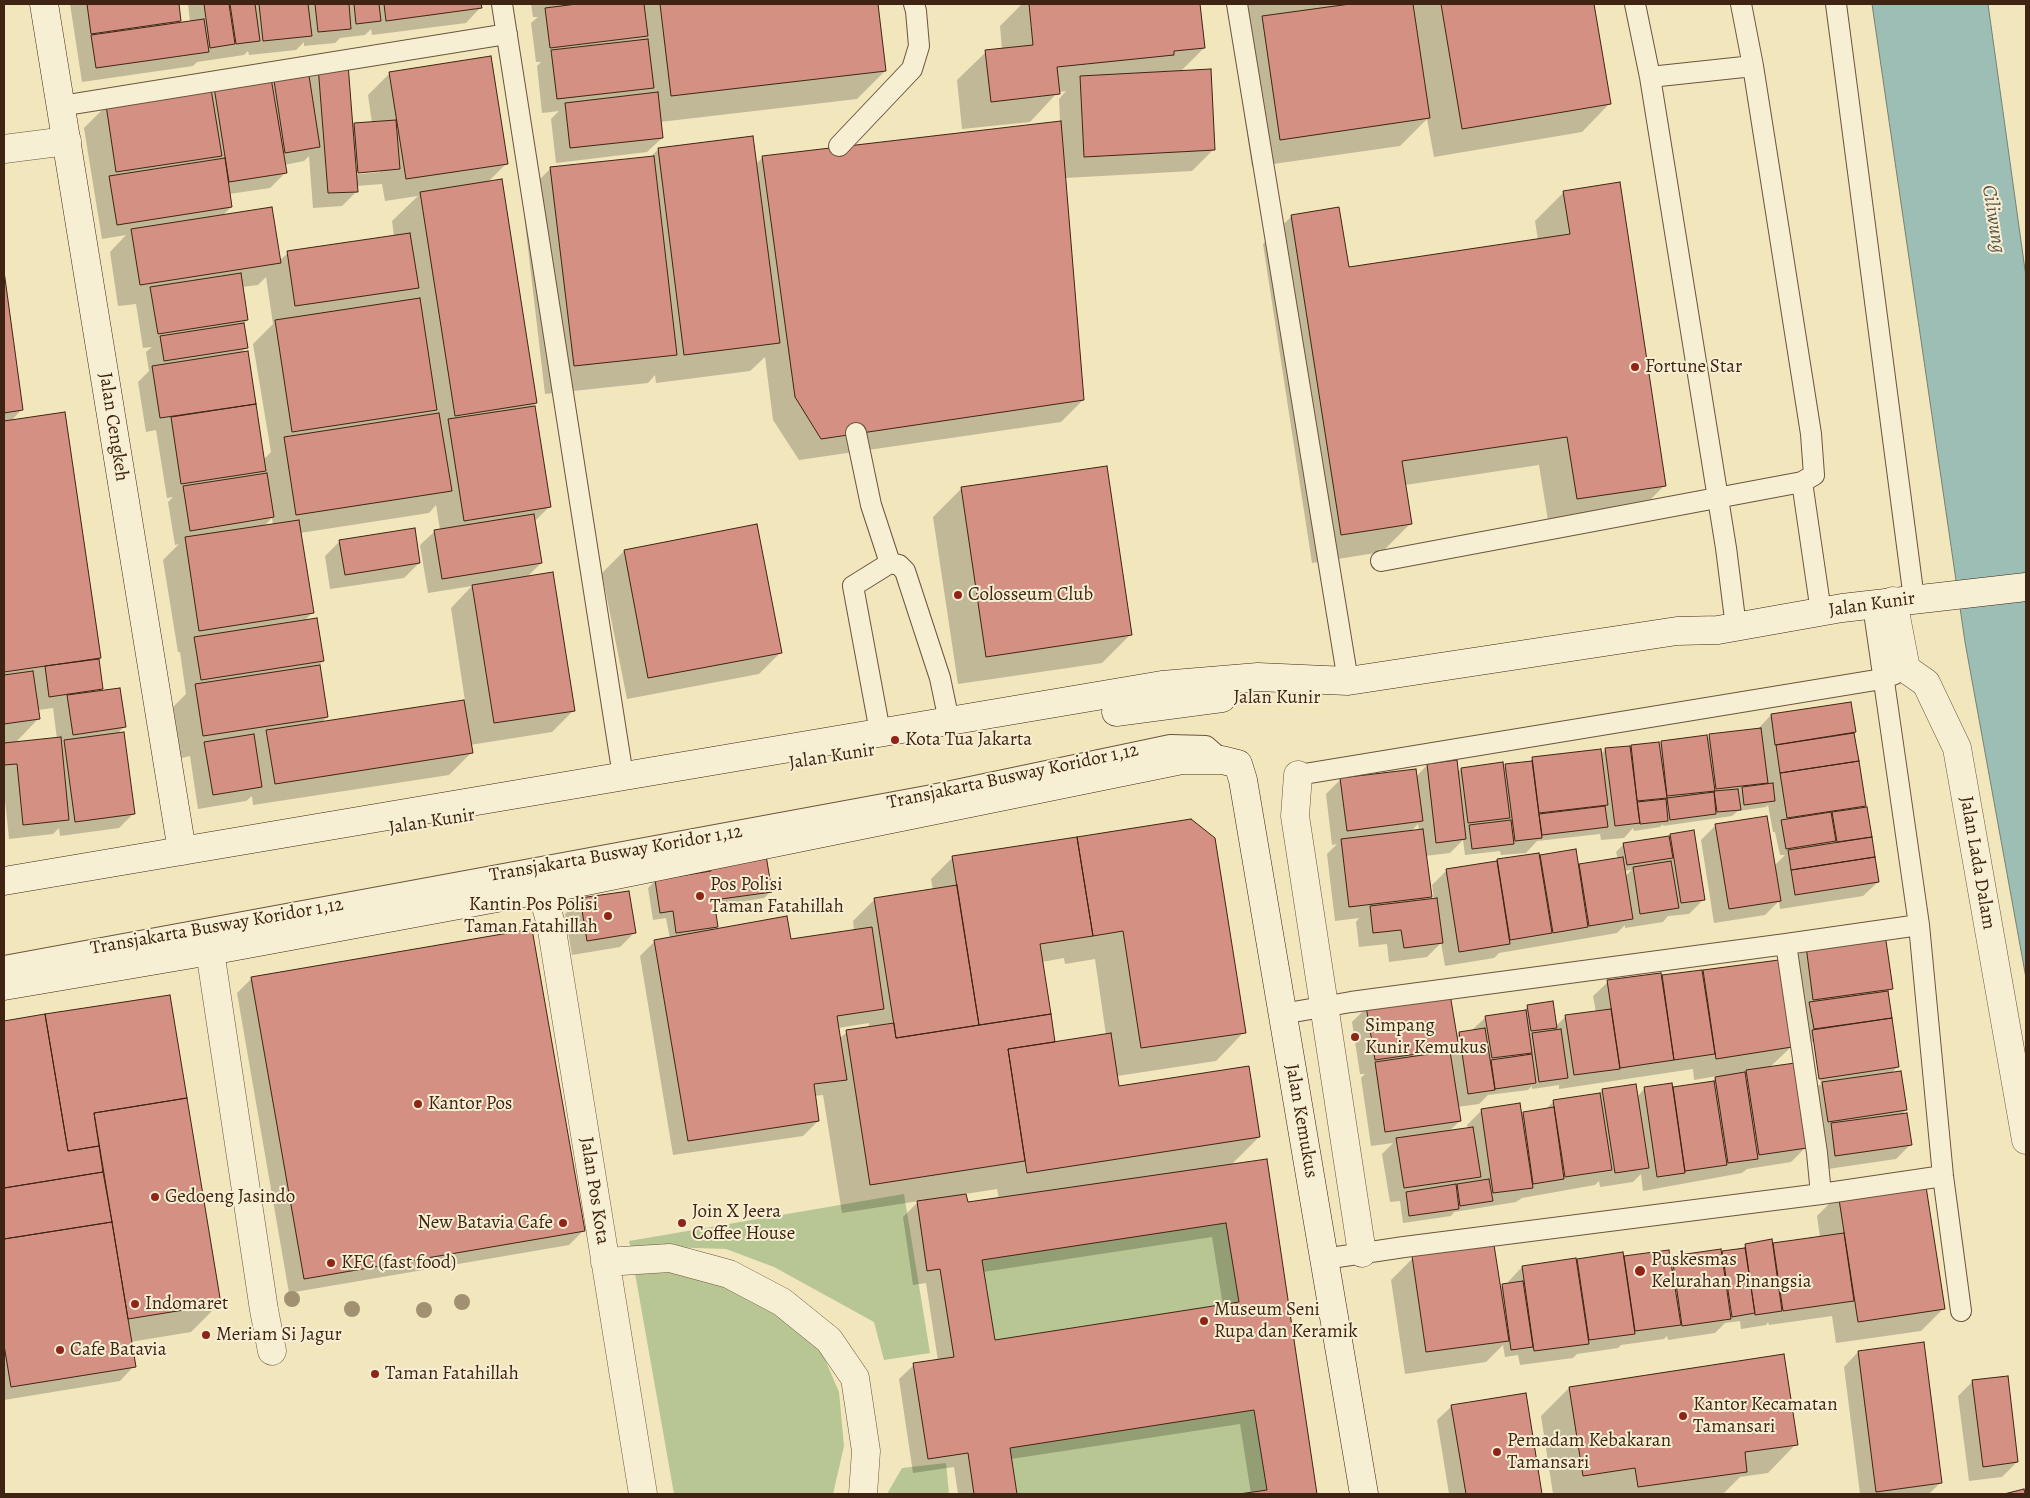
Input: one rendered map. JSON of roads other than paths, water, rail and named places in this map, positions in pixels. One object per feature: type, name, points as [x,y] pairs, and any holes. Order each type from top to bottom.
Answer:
[{"type":"street","name":"Jalan Cengkeh","points":[[44,4],[182,851]]},
{"type":"street","points":[[4,149],[66,141]]},
{"type":"street","name":"Jalan Kunir","points":[[4,880],[1162,685],[1258,677],[1348,681],[1677,631],[1727,629],[1902,600],[2026,587]]},
{"type":"street","points":[[1894,674],[1902,600]]},
{"type":"street","name":"Jalan Kunir","points":[[4,891],[1142,708],[1251,694],[1351,698],[1656,650],[1690,642],[1727,629]]},
{"type":"street","name":"Jalan Lada Dalam","points":[[1894,674],[1926,683],[1957,748],[2026,1140]]},
{"type":"street","points":[[4,986],[210,951],[541,889],[1182,760],[1222,760]]},
{"type":"street","name":"Jalan Kemukus","points":[[1222,760],[1238,764],[1243,780],[1364,1494]]},
{"type":"street","points":[[1298,775],[1295,816],[1362,1253]]},
{"type":"street","name":"Jalan Pos Kota","points":[[541,889],[551,924],[643,1494]]},
{"type":"street","points":[[210,951],[264,1310],[272,1351]]},
{"type":"street","points":[[605,1262],[670,1258],[729,1274],[782,1302],[829,1340],[854,1378],[866,1451],[863,1494]]},
{"type":"lane","points":[[502,4],[623,776]]},
{"type":"lane","points":[[839,146],[912,69],[920,46],[914,4]]},
{"type":"lane","points":[[1237,4],[1348,681]]},
{"type":"lane","points":[[1635,4],[1650,77],[1726,548],[1727,629]]},
{"type":"lane","points":[[1381,561],[1802,482],[1810,478],[1814,473],[1811,434],[1753,66],[1740,4]]},
{"type":"lane","points":[[1836,4],[1902,600]]},
{"type":"lane","points":[[61,106],[507,34]]},
{"type":"lane","points":[[1650,77],[1753,66]]},
{"type":"lane","points":[[856,433],[871,505],[890,563]]},
{"type":"lane","points":[[1802,482],[1821,612]]},
{"type":"lane","points":[[880,732],[853,586],[890,563],[899,565],[905,571],[940,678],[949,721]]},
{"type":"lane","points":[[1298,775],[1894,674],[1920,924],[1943,1176],[1961,1311]]},
{"type":"lane","name":"Transjakarta Busway Koridor 1,12","points":[[4,966],[922,797],[1170,745],[1206,746],[1222,760]]},
{"type":"lane","points":[[1282,1014],[1325,1006],[1786,944],[1920,924]]},
{"type":"lane","points":[[1786,944],[1817,1153],[1821,1194]]},
{"type":"lane","points":[[1324,1259],[1821,1194],[1943,1176]]},
{"type":"water","name":"Ciliwung","points":[[1872,4],[1988,4],[2026,277],[2026,978],[1965,642]]},
{"type":"place","name":"Fortune Star","points":[[1635,367]]},
{"type":"place","name":"Colosseum Club","points":[[958,595]]},
{"type":"place","name":"Kota Tua Jakarta","points":[[895,740]]},
{"type":"place","name":"Pos Polisi Taman Fatahillah","points":[[700,896]]},
{"type":"place","name":"Kantin Pos Polisi Taman Fatahillah","points":[[608,916]]},
{"type":"place","name":"Simpang Kunir Kemukus","points":[[1355,1037]]},
{"type":"place","name":"Kantor Pos","points":[[418,1104]]},
{"type":"place","name":"Gedoeng Jasindo","points":[[155,1197]]},
{"type":"place","name":"New Batavia Cafe","points":[[563,1223]]},
{"type":"place","name":"Join X Jeera Coffee House","points":[[682,1223]]},
{"type":"place","name":"KFC (fast food)","points":[[331,1263]]},
{"type":"place","name":"Puskesmas Kelurahan Pinangsia","points":[[1640,1271]]},
{"type":"place","name":"Indomaret","points":[[135,1304]]},
{"type":"place","name":"Museum Seni Rupa dan Keramik","points":[[1204,1321]]},
{"type":"place","name":"Meriam Si Jagur","points":[[206,1335]]},
{"type":"place","name":"Cafe Batavia","points":[[60,1350]]},
{"type":"place","name":"Taman Fatahillah","points":[[375,1374]]},
{"type":"place","name":"Kantor Kecamatan Tamansari","points":[[1683,1416]]},
{"type":"place","name":"Pemadam Kebakaran Tamansari","points":[[1497,1452]]}]
